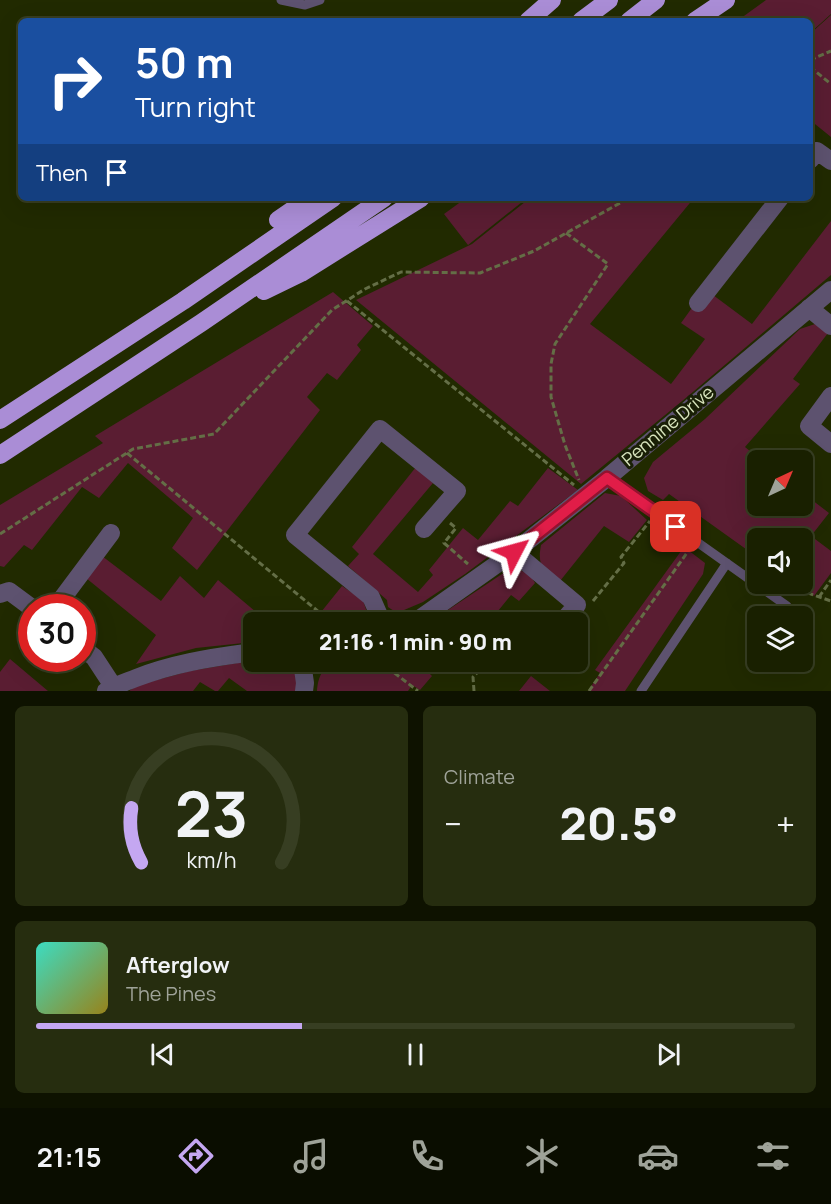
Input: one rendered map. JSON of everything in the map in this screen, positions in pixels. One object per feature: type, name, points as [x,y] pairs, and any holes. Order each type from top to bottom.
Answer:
[{"type":"highway","points":[[531,18],[552,0]]},
{"type":"highway","points":[[585,18],[609,0]]},
{"type":"highway","points":[[633,18],[656,0]]},
{"type":"highway","points":[[699,18],[726,0]]},
{"type":"highway","points":[[183,301],[268,228],[306,201]]},
{"type":"highway","points":[[0,420],[183,301],[329,201]]},
{"type":"highway","points":[[0,455],[201,323],[380,201]]},
{"type":"highway","points":[[201,323],[301,273],[416,201]]},
{"type":"street","points":[[813,157],[818,151],[831,161]]},
{"type":"street","points":[[698,303],[778,201]]},
{"type":"street","name":"Pennine Drive","points":[[429,612],[514,552],[607,478],[831,290]]},
{"type":"street","points":[[809,308],[831,326]]},
{"type":"street","points":[[831,396],[809,426],[831,444]]},
{"type":"street","points":[[378,612],[371,597],[295,535],[380,429],[457,491],[424,529]]},
{"type":"street","points":[[65,594],[111,533]]},
{"type":"street","points":[[514,552],[576,605],[570,612]]},
{"type":"street","points":[[0,594],[9,591],[18,598]]},
{"type":"street","points":[[96,661],[110,689],[154,671],[199,659],[243,653]]},
{"type":"street","points":[[303,672],[304,691]]},
{"type":"lane","points":[[281,0],[305,5],[320,0]]},
{"type":"lane","points":[[607,478],[787,606]]},
{"type":"lane","points":[[641,691],[727,563]]},
{"type":"path","points":[[813,59],[831,51]]},
{"type":"path","points":[[813,69],[831,84]]},
{"type":"path","points":[[0,534],[133,449],[214,434],[332,310],[365,289],[401,272],[480,273],[534,251],[624,201]]},
{"type":"path","points":[[566,233],[608,264],[555,344],[551,364],[551,396],[565,446],[585,495]]},
{"type":"path","points":[[347,301],[585,495]]},
{"type":"path","points":[[126,453],[319,612]]},
{"type":"path","points":[[438,513],[456,528],[444,543],[481,576]]},
{"type":"path","points":[[576,605],[587,608],[624,563],[621,557],[657,513]]},
{"type":"path","points":[[590,691],[696,541]]},
{"type":"path","points":[[819,597],[831,580]]},
{"type":"path","points":[[811,594],[831,601]]},
{"type":"path","points":[[393,672],[418,691]]},
{"type":"path","points":[[474,691],[473,677],[478,672]]},
{"type":"shaded area","points":[[766,0],[831,0],[831,14],[813,30],[813,18],[741,18]]},
{"type":"shaded area","points":[[831,15],[831,137],[813,122],[813,31]]},
{"type":"shaded area","points":[[462,201],[523,201],[468,245],[444,214]]},
{"type":"shaded area","points":[[526,201],[692,201],[590,324],[671,384],[705,339],[681,323],[694,305],[713,295],[752,324],[831,221],[831,275],[581,484],[356,300],[472,244]]},
{"type":"shaded area","points":[[333,292],[373,326],[357,345],[361,350],[337,380],[327,373],[307,397],[320,410],[197,570],[172,548],[193,518],[128,463],[99,498],[82,487],[32,550],[24,545],[4,567],[0,566],[0,505],[103,443],[95,436]]},
{"type":"shaded area","points":[[815,324],[828,333],[793,379],[800,384],[745,447],[749,450],[747,516],[813,516],[813,501],[829,513],[813,533],[813,528],[747,528],[747,550],[669,494],[663,500],[648,491],[644,478],[653,462],[705,419],[800,329]]},
{"type":"shaded area","points":[[416,467],[433,483],[373,554],[418,592],[433,575],[429,570],[463,528],[478,540],[510,501],[518,506],[548,468],[578,490],[465,574],[423,602],[399,612],[388,607],[387,600],[348,566],[359,554],[352,547]]},
{"type":"shaded area","points":[[605,493],[621,496],[647,520],[629,542],[604,526],[560,581],[543,567],[540,558],[541,545]]},
{"type":"shaded area","points":[[813,538],[831,551],[831,573],[814,596],[811,594],[813,594]]},
{"type":"shaded area","points":[[684,547],[705,563],[703,574],[625,691],[588,691],[600,673],[595,670]]},
{"type":"shaded area","points":[[102,556],[161,601],[180,576],[204,598],[218,580],[256,612],[243,612],[243,643],[196,648],[136,664],[156,635],[86,578]]},
{"type":"shaded area","points":[[518,570],[529,573],[535,583],[519,601],[511,595],[497,612],[445,612],[505,572]]},
{"type":"shaded area","points":[[342,586],[363,600],[367,612],[321,612]]},
{"type":"shaded area","points":[[10,659],[18,666],[18,672],[25,672],[48,691],[0,691],[0,672]]},
{"type":"shaded area","points":[[243,662],[243,672],[296,672],[297,691],[247,691],[229,678],[218,691],[200,682],[193,691],[129,691],[138,685],[190,671]]},
{"type":"shaded area","points":[[428,672],[432,676],[420,690],[412,685],[408,691],[317,691],[322,673]]},
{"type":"shaded area","points":[[531,676],[550,691],[519,691]]},
{"type":"route","points":[[514,552],[607,478],[676,527]]}]
